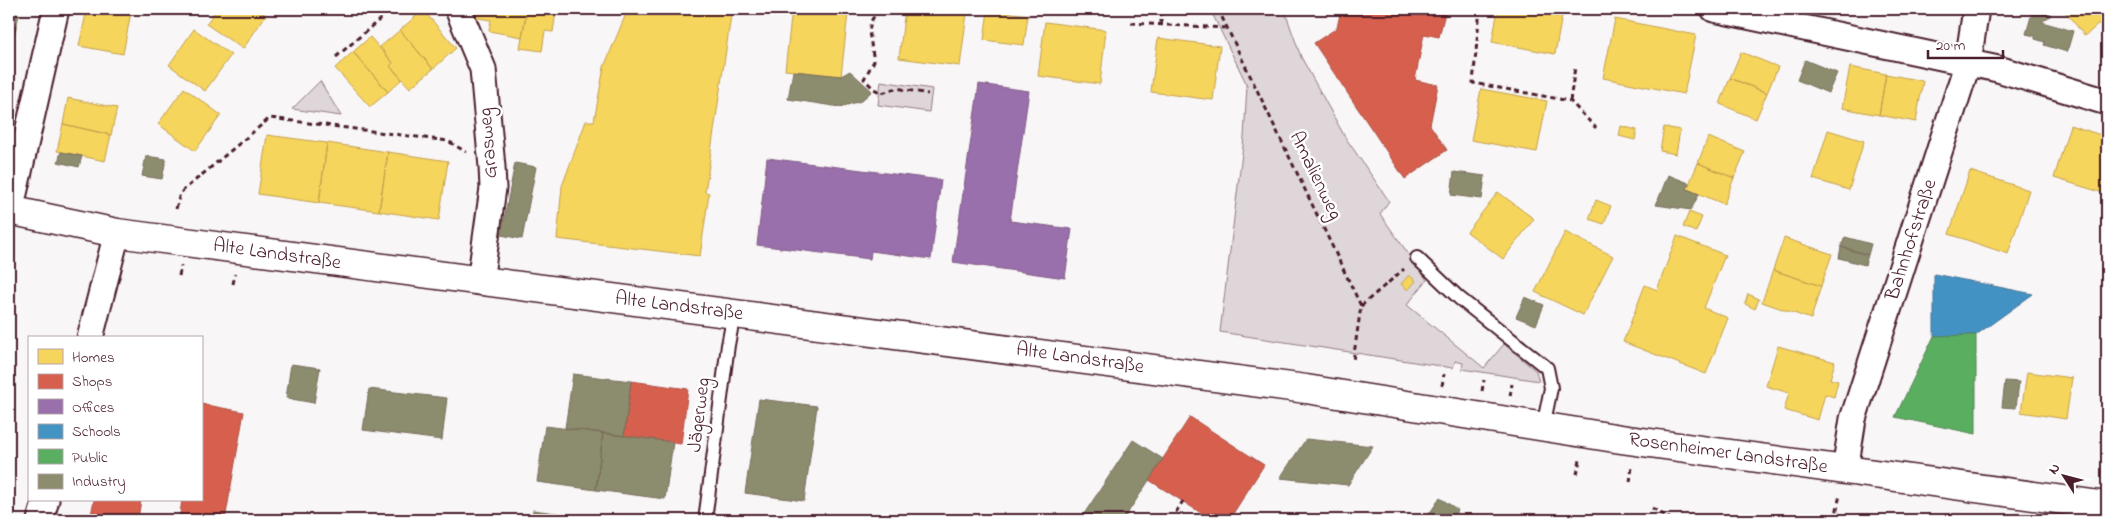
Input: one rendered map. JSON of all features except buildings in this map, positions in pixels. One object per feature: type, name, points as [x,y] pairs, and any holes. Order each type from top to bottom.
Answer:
[{"type":"main road","name":"Alte Landstraße","points":[[9,211],[118,234],[1350,395]]},
{"type":"main road","name":"Rosenheimer Landstraße","points":[[1350,395],[1543,427],[2107,506]]},
{"type":"street","points":[[9,211],[56,9]]},
{"type":"street","name":"Grasweg","points":[[458,9],[483,69],[492,167],[493,188],[480,282]]},
{"type":"street","points":[[1714,9],[1998,69],[2107,102]]},
{"type":"street","name":"Bahnhofstraße","points":[[1845,470],[1853,419],[1968,62],[1976,9]]},
{"type":"street","points":[[91,336],[118,234]]},
{"type":"street","points":[[40,520],[45,502]]},
{"type":"lane","points":[[1417,258],[1453,294],[1547,368],[1551,388],[1543,427]]},
{"type":"lane","name":"Jägerweg","points":[[705,520],[728,345],[734,314]]},
{"type":"path","points":[[336,57],[392,9]]},
{"type":"path","points":[[879,9],[871,21],[869,32],[874,61],[864,79],[874,89],[882,93],[897,88],[928,94]]},
{"type":"path","points":[[1161,9],[1161,25]]},
{"type":"path","name":"Amalienweg","points":[[1218,9],[1361,306]]},
{"type":"path","points":[[1480,9],[1473,83],[1570,101],[1596,128]]},
{"type":"path","points":[[1130,23],[1226,28]]},
{"type":"path","points":[[1570,101],[1575,67]]},
{"type":"path","points":[[176,209],[180,193],[270,118],[448,141],[471,155]]},
{"type":"path","points":[[1354,361],[1361,306],[1417,258]]},
{"type":"path","points":[[1577,474],[1580,458]]},
{"type":"path","points":[[1630,482],[1634,459]]},
{"type":"path","points":[[1171,520],[1183,502]]},
{"type":"path","points":[[1652,508],[1672,520]]},
{"type":"shaded area","points":[[1210,9],[1284,9],[1301,57],[1345,137],[1389,201],[1380,214],[1427,280],[1407,305],[1484,368],[1504,344],[1536,371],[1539,381],[1462,369],[1463,363],[1455,361],[1453,368],[1220,332],[1244,137],[1247,85]]},
{"type":"shaded area","points":[[320,81],[341,116],[292,109]]},
{"type":"shaded area","points":[[881,81],[932,89],[929,112],[878,105]]}]
